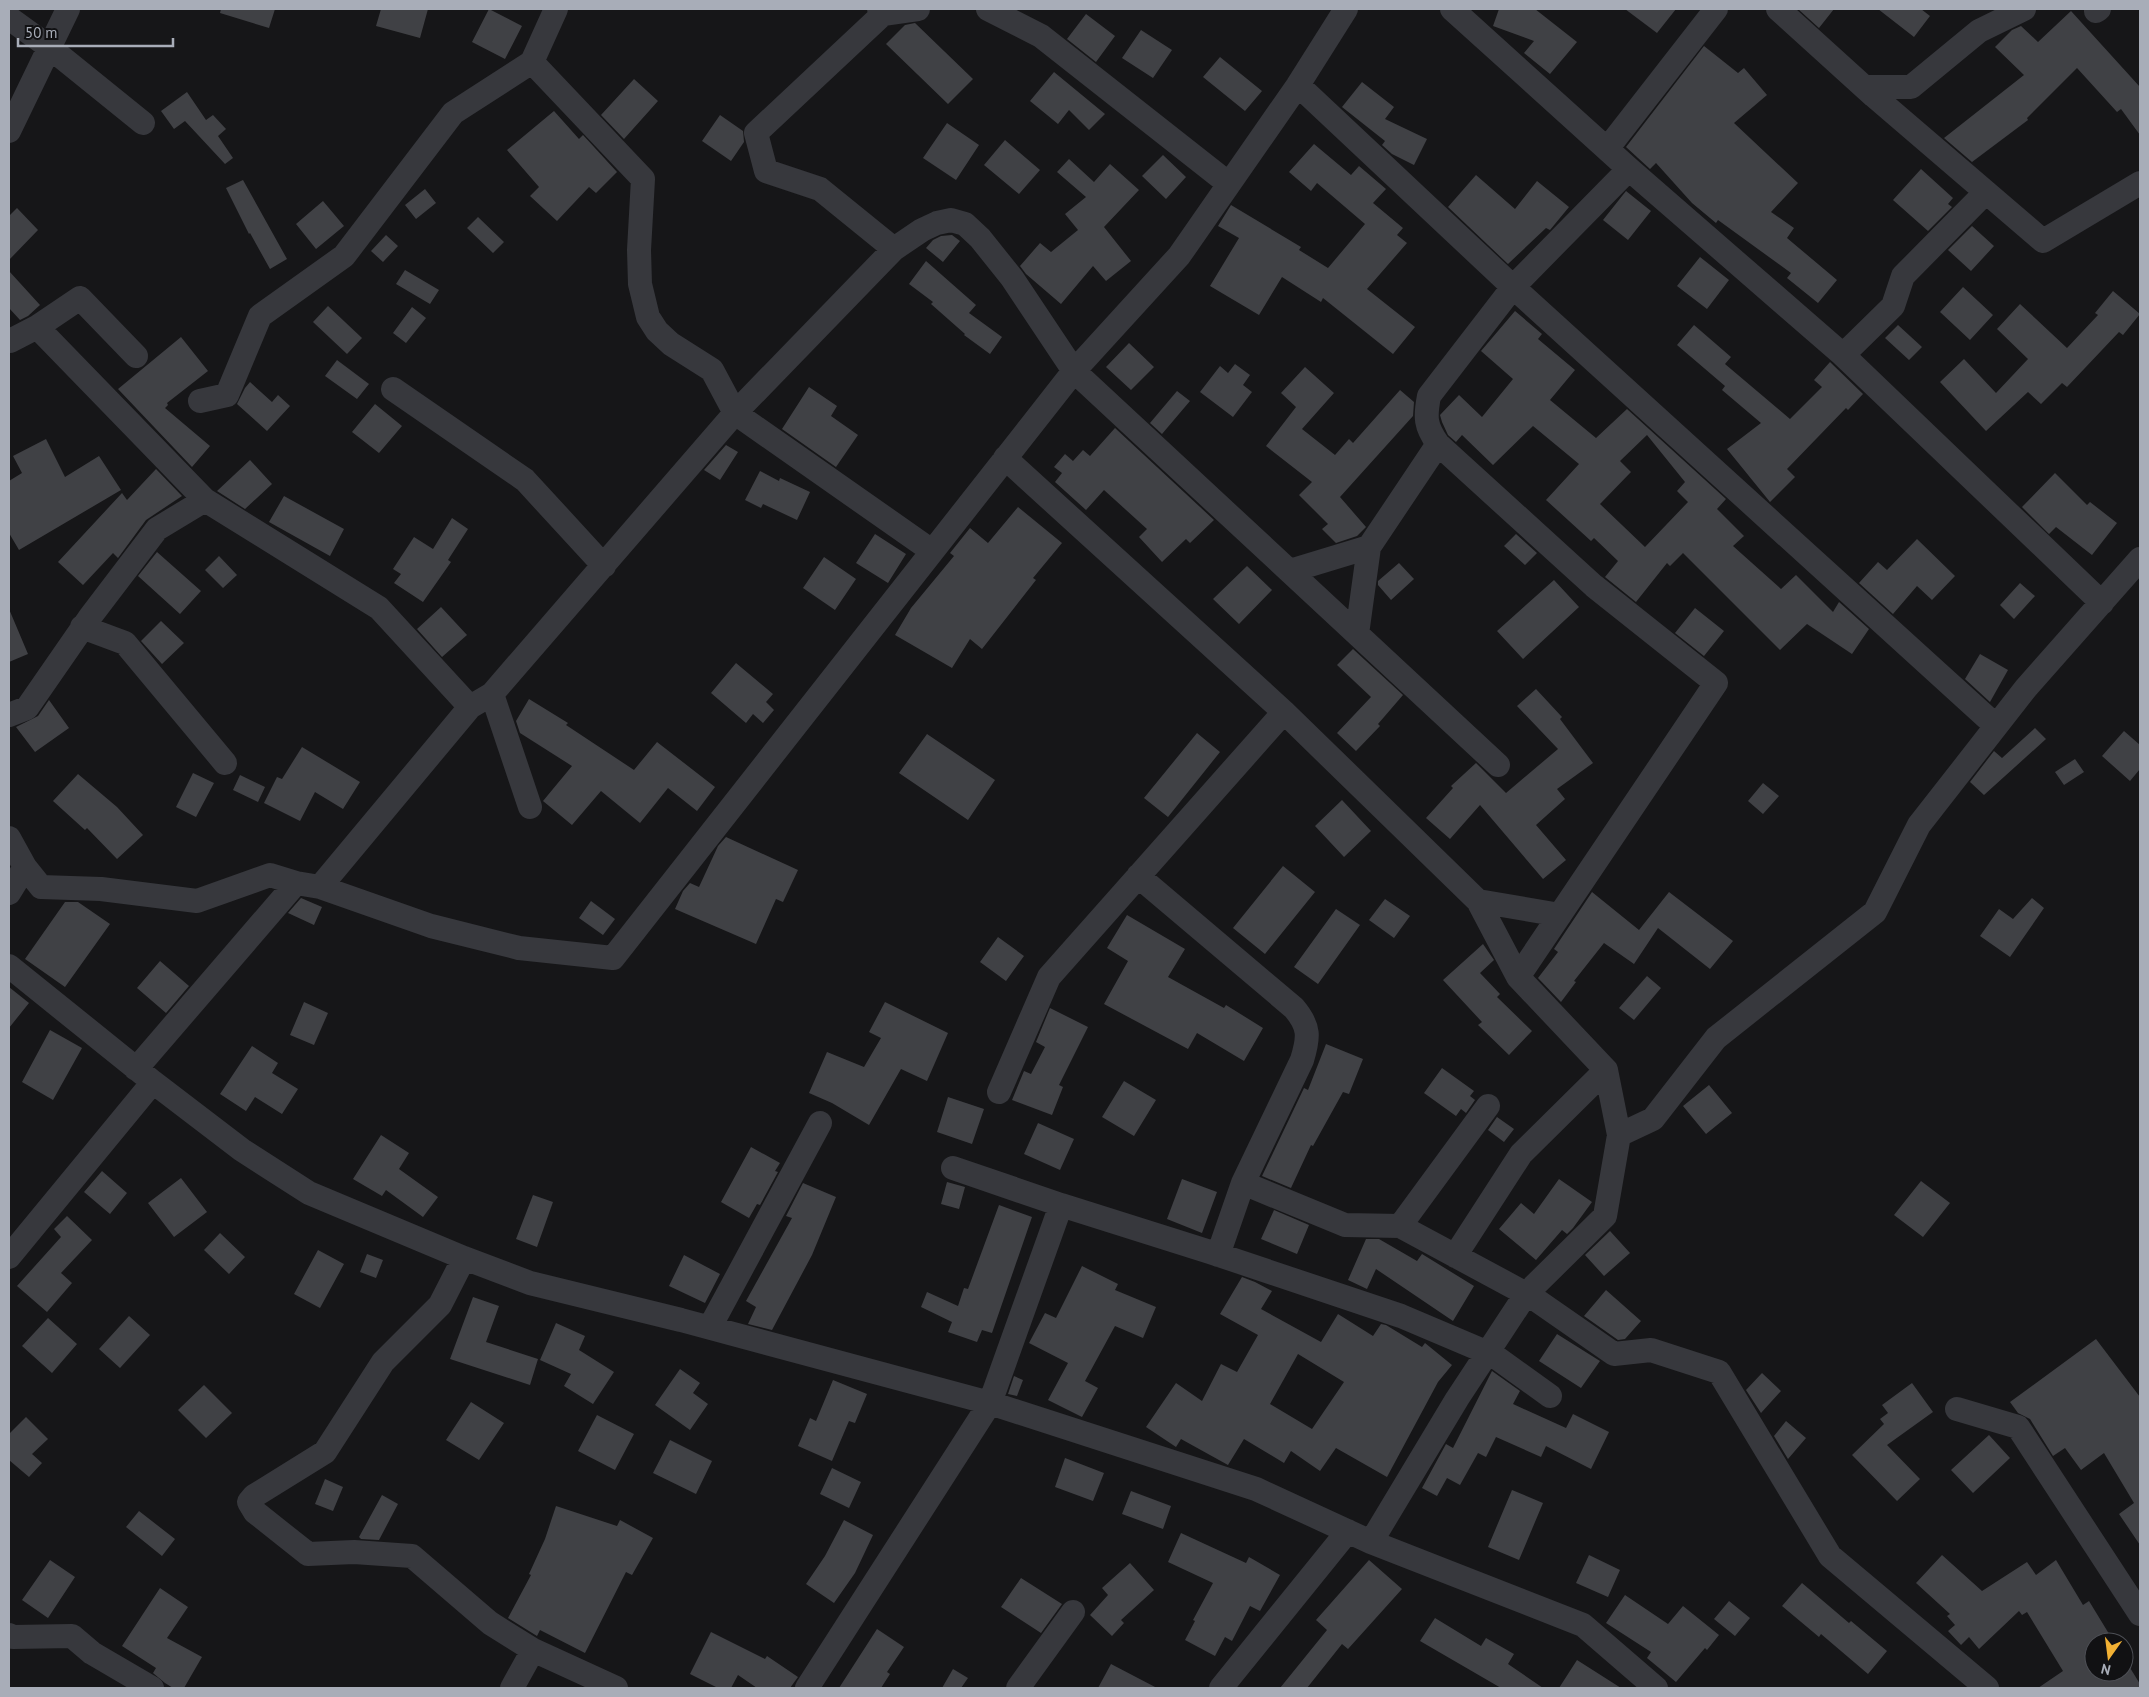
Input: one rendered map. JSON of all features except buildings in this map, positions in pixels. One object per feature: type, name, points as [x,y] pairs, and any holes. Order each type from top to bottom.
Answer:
[{"type":"street","points":[[9,131],[68,9]]},
{"type":"street","points":[[200,401],[227,395],[260,316],[344,256],[453,113],[532,62],[556,9]]},
{"type":"street","points":[[894,249],[820,189],[766,171],[756,132],[881,12],[918,9]]},
{"type":"street","points":[[988,9],[1041,36],[1229,184]]},
{"type":"street","points":[[9,838],[25,867],[42,887],[101,889],[197,901],[270,875],[296,883],[320,887],[431,926],[510,946],[613,958],[1074,371],[1180,256],[1298,85],[1346,9]]},
{"type":"street","points":[[1452,9],[1629,169],[1843,355],[2102,604]]},
{"type":"street","points":[[1607,149],[1716,9]]},
{"type":"street","points":[[1778,9],[2043,241],[2140,183]]},
{"type":"street","points":[[1865,87],[1911,87],[1979,32],[2024,9]]},
{"type":"street","points":[[9,18],[49,47],[143,123]]},
{"type":"street","points":[[532,62],[643,179],[639,250],[640,275],[643,303],[648,317],[657,331],[671,344],[712,370],[735,413],[932,552]]},
{"type":"street","points":[[1298,85],[1513,287],[1996,726]]},
{"type":"street","points":[[1518,977],[1716,683],[1594,586],[1438,444],[1429,432],[1425,416],[1429,396],[1513,287],[1629,169]]},
{"type":"street","points":[[1843,355],[1893,306],[1904,276],[1986,192]]},
{"type":"street","points":[[320,887],[470,707],[492,694],[735,413],[894,249],[922,230],[936,223],[951,220],[966,224],[980,238],[1012,278],[1074,371],[1498,765]]},
{"type":"street","points":[[9,339],[10,341],[37,327],[80,298],[136,356]]},
{"type":"street","points":[[37,327],[205,500],[379,608],[470,707]]},
{"type":"street","points":[[393,389],[525,480],[604,566]]},
{"type":"street","points":[[1357,634],[1369,547],[1438,444]]},
{"type":"street","points":[[1005,458],[1284,712],[1478,901],[1518,977],[1606,1070],[1619,1135],[1606,1216],[1526,1294],[1457,1399],[1371,1542]]},
{"type":"street","points":[[9,715],[27,708],[82,627],[157,529],[205,500]]},
{"type":"street","points":[[1290,571],[1369,547]]},
{"type":"street","points":[[1619,1135],[1653,1119],[1716,1038],[1875,912],[1919,825],[2026,688],[2140,559]]},
{"type":"street","points":[[82,627],[125,643],[225,763]]},
{"type":"street","points":[[492,694],[530,807]]},
{"type":"street","points":[[999,1092],[1049,977],[1284,712]]},
{"type":"street","points":[[9,893],[25,867]]},
{"type":"street","points":[[1138,876],[1294,1008],[1307,1027],[1307,1043],[1302,1060],[1243,1183],[1218,1255]]},
{"type":"street","points":[[9,1257],[144,1075],[296,883]]},
{"type":"street","points":[[1478,901],[1560,915]]},
{"type":"street","points":[[9,966],[144,1075],[242,1150],[309,1193],[464,1258],[530,1283],[710,1327],[990,1403],[1256,1488],[1371,1542],[1582,1625],[1656,1688]]},
{"type":"street","points":[[1455,1256],[1521,1154],[1606,1070]]},
{"type":"street","points":[[1400,1226],[1488,1106]]},
{"type":"street","points":[[710,1327],[820,1123]]},
{"type":"street","points":[[953,1168],[1401,1316],[1487,1353],[1550,1396]]},
{"type":"street","points":[[1243,1183],[1345,1225],[1400,1226],[1526,1294],[1614,1354],[1651,1350],[1719,1372],[1830,1556],[1987,1688]]},
{"type":"street","points":[[808,1688],[990,1403],[1061,1205]]},
{"type":"street","points":[[464,1258],[440,1305],[383,1362],[325,1452],[254,1496],[249,1502],[255,1512],[308,1554],[354,1552],[412,1556],[490,1623],[533,1650],[616,1688]]},
{"type":"street","points":[[1957,1409],[2018,1427],[2140,1614]]},
{"type":"street","points":[[1221,1688],[1348,1531]]},
{"type":"street","points":[[1018,1688],[1073,1612]]},
{"type":"street","points":[[10,1640],[72,1636],[92,1653],[152,1688]]},
{"type":"street","points":[[512,1688],[533,1650]]}]
